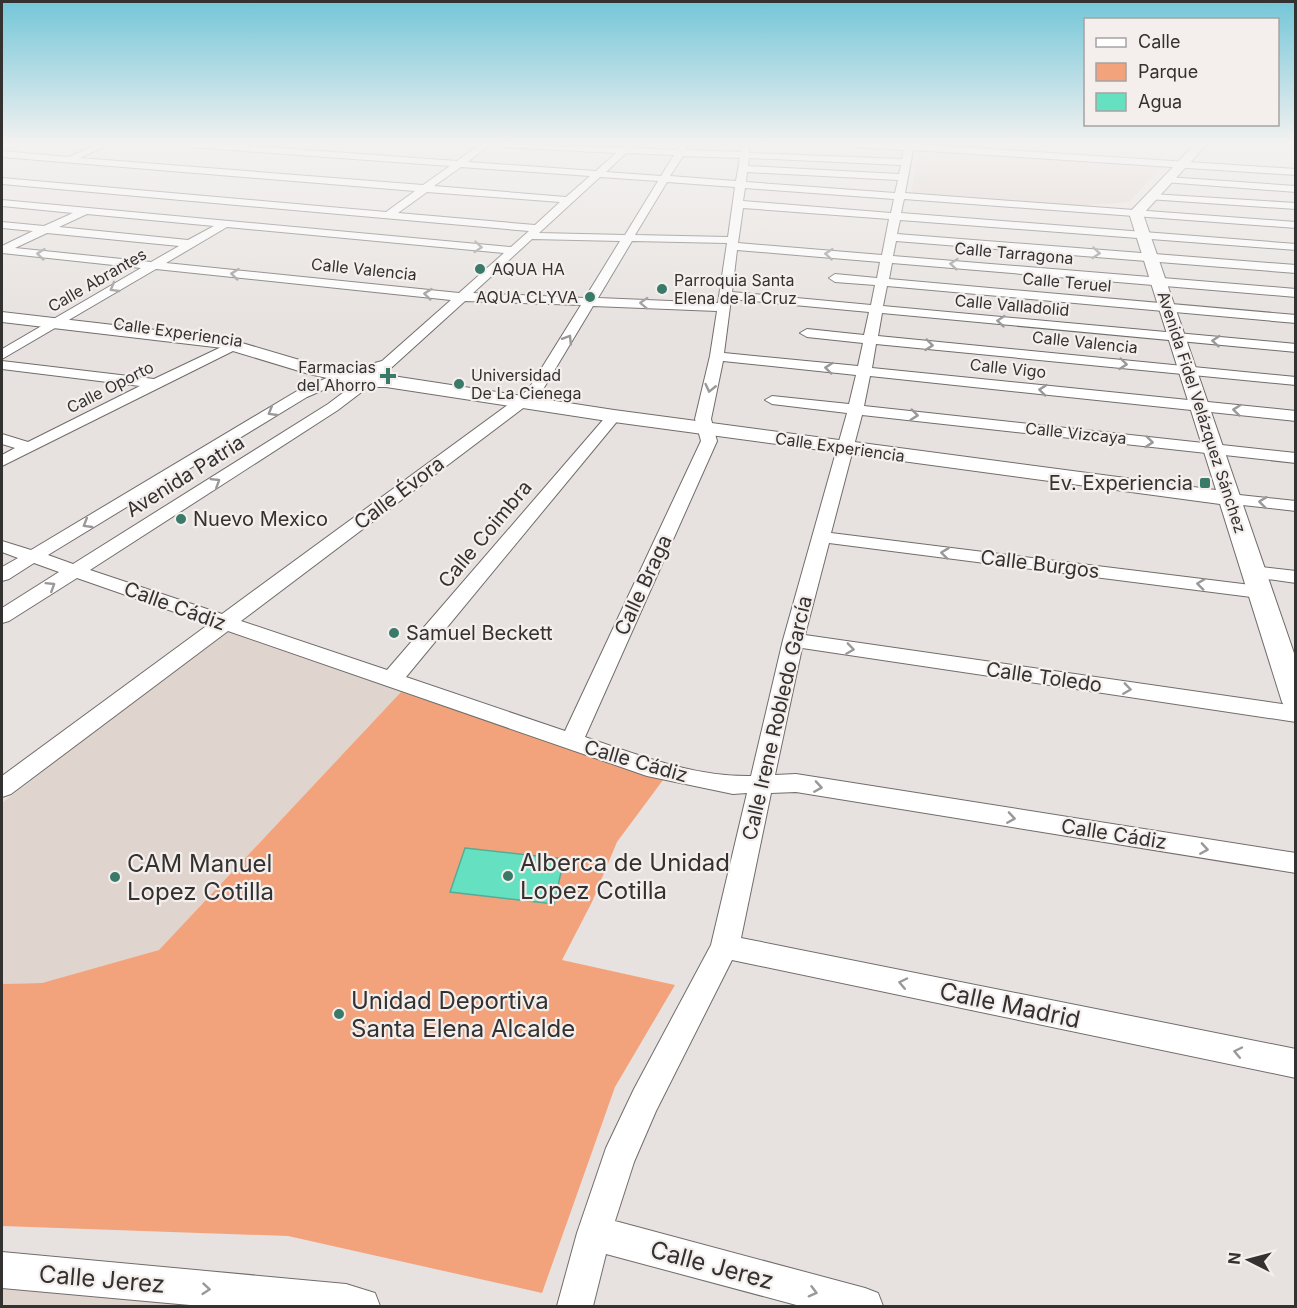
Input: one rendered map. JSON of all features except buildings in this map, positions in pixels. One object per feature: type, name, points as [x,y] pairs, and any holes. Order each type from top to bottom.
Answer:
[{"type":"street","points":[[26,205],[511,250]]},
{"type":"street","points":[[2,250],[96,205]]},
{"type":"street","name":"Calle Abrantes","points":[[2,355],[258,205]]},
{"type":"street","name":"Calle Tarragona","points":[[272,205],[388,215],[531,232],[731,243],[887,259],[1296,293]]},
{"type":"street","points":[[388,215],[402,205]]},
{"type":"street","name":"Avenida Patria","points":[[2,617],[333,407],[462,296],[562,205]]},
{"type":"street","name":"Calle Évora","points":[[2,788],[534,393],[649,205]]},
{"type":"street","name":"Calle Braga","points":[[571,742],[709,441],[703,419],[717,356],[737,205]]},
{"type":"street","points":[[751,205],[1296,247]]},
{"type":"street","name":"Calle Irene Robledo García","points":[[575,1306],[594,1233],[618,1160],[645,1100],[725,946],[793,640],[856,409],[898,205]]},
{"type":"street","points":[[1025,205],[1296,225]]},
{"type":"street","points":[[1136,213],[1144,205]]},
{"type":"street","points":[[1281,205],[1296,206]]},
{"type":"street","name":"Avenida Fidel Velázquez Sánchez","points":[[1136,213],[1189,370],[1256,582],[1291,673],[1296,702]]},
{"type":"street","points":[[2,225],[190,244]]},
{"type":"street","points":[[892,237],[1296,269]]},
{"type":"street","name":"Calle Valencia","points":[[2,250],[462,296],[592,301],[724,301]]},
{"type":"street","name":"Calle Teruel","points":[[835,278],[1296,319]]},
{"type":"street","name":"Calle Valladolid","points":[[724,301],[877,309],[1296,348]]},
{"type":"street","name":"Calle Experiencia","points":[[2,308],[61,320],[234,345],[309,369],[370,375]]},
{"type":"street","name":"Calle Experiencia","points":[[2,317],[61,320],[231,337],[370,375],[521,403],[1296,506]]},
{"type":"street","name":"Calle Valencia","points":[[807,333],[1296,381]]},
{"type":"street","name":"Calle Oporto","points":[[2,461],[234,345]]},
{"type":"street","name":"Calle Vigo","points":[[717,356],[1296,416]]},
{"type":"street","points":[[2,365],[157,384]]},
{"type":"street","name":"Avenida Patria","points":[[2,575],[302,394],[370,375]]},
{"type":"street","name":"Calle Vizcaya","points":[[772,400],[1296,458]]},
{"type":"street","name":"Calle Coimbra","points":[[390,681],[614,416]]},
{"type":"street","points":[[2,439],[29,447]]},
{"type":"street","name":"Calle Burgos","points":[[821,537],[1256,582],[1296,577]]},
{"type":"street","name":"Calle Cádiz","points":[[2,546],[31,558],[75,571],[223,624],[656,771],[733,785],[796,783],[1296,863]]},
{"type":"street","name":"Calle Toledo","points":[[793,640],[1296,714]]},
{"type":"street","name":"Calle Madrid","points":[[725,946],[1296,1064]]},
{"type":"street","name":"Calle Jerez","points":[[594,1233],[865,1306]]},
{"type":"street","name":"Calle Jerez","points":[[2,1270],[350,1305]]},
{"type":"shaded area","name":"CAM Manuel Lopez Cotilla","points":[[224,631],[401,692],[159,950],[42,983],[2,984],[2,803]]},
{"type":"shaded area","points":[[2,1280],[289,1306],[2,1306]]},
{"type":"green space","name":"Unidad Deportiva Santa Elena Alcalde","points":[[401,692],[663,780],[617,842],[592,902],[562,960],[675,985],[615,1087],[542,1293],[288,1236],[2,1226],[2,984],[42,983],[159,950]]},
{"type":"water","name":"Alberca de Unidad Lopez Cotilla","points":[[465,848],[564,859],[554,904],[450,892]]},
{"type":"place","name":"AQUA HA","points":[[480,269]]},
{"type":"place","name":"Parroquia Santa Elena de la Cruz","points":[[662,289]]},
{"type":"place","name":"AQUA CLYVA","points":[[590,297]]},
{"type":"place","name":"Farmacias del Ahorro","points":[[388,376]]},
{"type":"place","name":"Universidad De La Cienega","points":[[459,384]]},
{"type":"place","name":"Ev. Experiencia","points":[[1205,483]]},
{"type":"place","name":"Nuevo Mexico","points":[[181,519]]},
{"type":"place","name":"Samuel Beckett","points":[[394,633]]},
{"type":"place","name":"Alberca de Unidad Lopez Cotilla","points":[[508,876]]},
{"type":"place","name":"CAM Manuel Lopez Cotilla","points":[[115,877]]},
{"type":"place","name":"Unidad Deportiva Santa Elena Alcalde","points":[[339,1014]]}]
